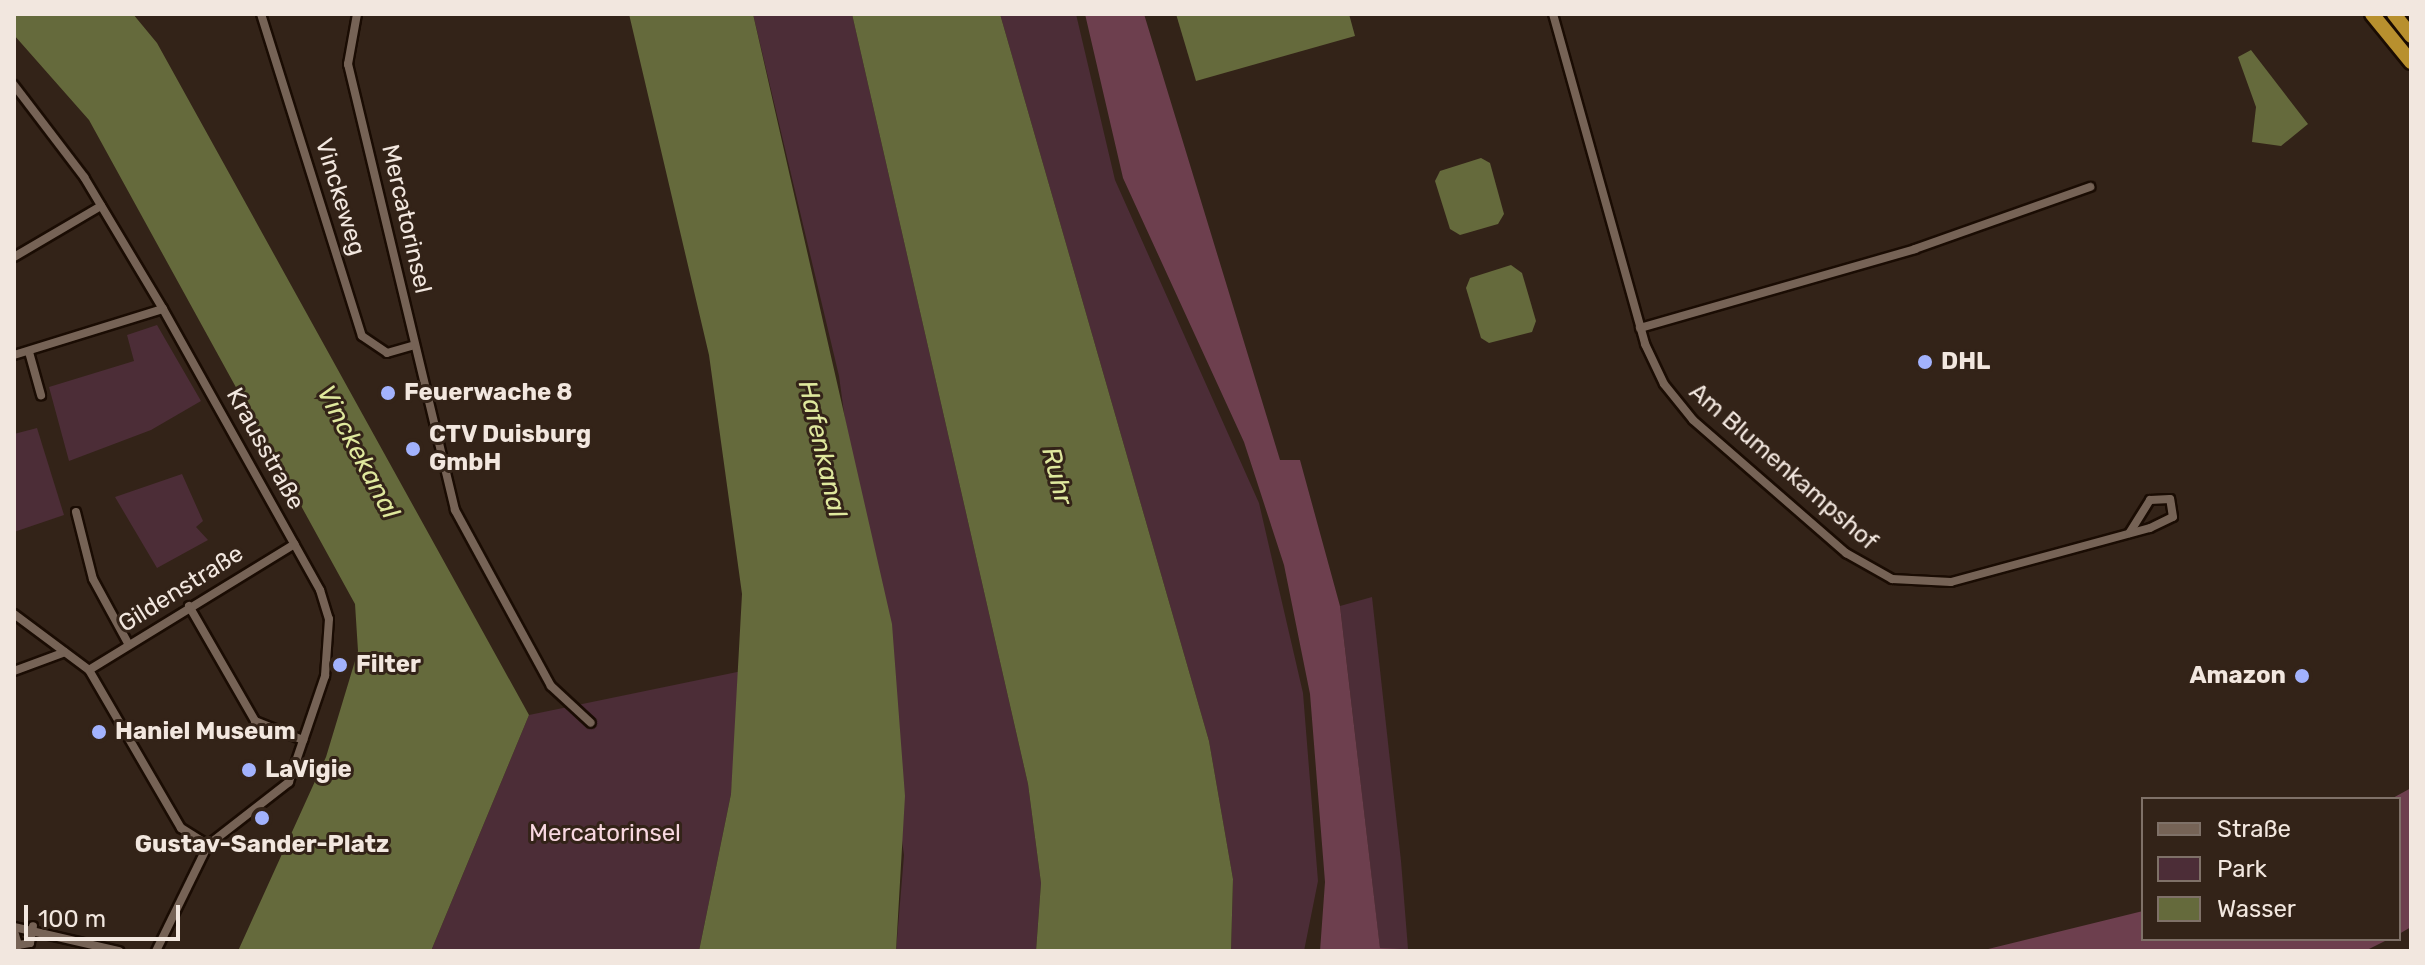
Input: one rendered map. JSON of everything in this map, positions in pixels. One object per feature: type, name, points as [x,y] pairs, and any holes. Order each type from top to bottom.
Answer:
[{"type":"highway","points":[[2372,14],[2411,62]]},
{"type":"highway","points":[[2394,14],[2411,36]]},
{"type":"street","name":"Vinckeweg","points":[[261,14],[362,336],[387,353],[415,345]]},
{"type":"street","name":"Mercatorinsel","points":[[357,14],[348,64],[415,345],[465,536],[551,686],[591,723]]},
{"type":"street","name":"Am Blumenkampshof","points":[[1553,14],[1640,328],[1664,384],[1693,420],[1846,553],[1880,574],[1951,582],[2162,524],[2174,506],[2163,496],[2150,500],[2129,533]]},
{"type":"street","name":"Krausstraße","points":[[14,85],[101,206],[163,309],[320,590],[330,639],[289,782],[208,845],[156,951]]},
{"type":"street","points":[[1640,328],[1915,249],[2090,187]]},
{"type":"street","points":[[14,257],[101,206]]},
{"type":"street","points":[[14,355],[163,309]]},
{"type":"street","points":[[29,352],[41,395]]},
{"type":"street","points":[[76,512],[97,589],[129,645]]},
{"type":"street","name":"Gildenstraße","points":[[89,670],[189,606],[295,544]]},
{"type":"street","points":[[189,606],[255,721],[303,740]]},
{"type":"street","points":[[14,614],[89,670],[181,828],[208,845]]},
{"type":"street","points":[[14,671],[65,652]]},
{"type":"street","points":[[33,926],[30,943],[18,945],[14,929],[33,926],[119,951]]},
{"type":"green space","points":[[753,14],[852,14],[1028,784],[1041,883],[1036,951],[896,951],[904,855],[839,376]]},
{"type":"green space","points":[[1000,14],[1076,14],[1115,180],[1259,503],[1303,693],[1318,881],[1304,951],[1231,951],[1233,879],[1209,741]]},
{"type":"green space","points":[[157,325],[201,401],[151,430],[69,461],[49,387],[134,361],[127,335]]},
{"type":"green space","points":[[37,428],[64,515],[14,532],[14,434]]},
{"type":"green space","points":[[182,474],[203,521],[196,527],[208,540],[157,568],[115,497]]},
{"type":"green space","points":[[1372,597],[1408,949],[1380,949],[1340,606]]},
{"type":"green space","name":"Mercatorinsel","points":[[742,671],[731,794],[699,951],[431,951],[529,715]]},
{"type":"shaded area","points":[[1085,14],[1144,14],[1280,460],[1300,460],[1340,606],[1380,948],[1443,951],[1320,951],[1325,882],[1310,694],[1284,565],[1244,442],[1123,178]]},
{"type":"shaded area","points":[[2411,788],[2411,927],[2401,933],[2401,797],[2395,797]]},
{"type":"shaded area","points":[[2141,911],[2141,941],[2385,941],[2365,951],[1980,951]]},
{"type":"water","name":"Vinckekanal","points":[[14,14],[133,14],[157,43],[529,715],[431,951],[238,951],[326,757],[358,651],[355,604],[89,120],[14,35]]},
{"type":"water","name":"Hafenkanal","points":[[629,14],[753,14],[892,624],[905,796],[896,951],[699,951],[731,794],[742,594],[709,355]]},
{"type":"water","name":"Ruhr","points":[[852,14],[1000,14],[1209,741],[1233,879],[1231,951],[1036,951],[1041,883],[1028,784]]},
{"type":"water","points":[[1176,14],[1349,14],[1355,36],[1196,81]]},
{"type":"water","points":[[2251,50],[2308,124],[2281,146],[2252,142],[2256,107],[2238,57]]},
{"type":"water","points":[[1481,158],[1490,163],[1504,214],[1498,224],[1460,235],[1450,229],[1435,181],[1440,171]]},
{"type":"water","points":[[1511,265],[1522,273],[1536,321],[1532,332],[1489,343],[1481,338],[1466,288],[1470,278]]},
{"type":"place","name":"DHL","points":[[1925,362]]},
{"type":"place","name":"Feuerwache 8","points":[[388,393]]},
{"type":"place","name":"CTV Duisburg GmbH","points":[[413,449]]},
{"type":"place","name":"Filter","points":[[340,665]]},
{"type":"place","name":"Amazon","points":[[2302,676]]},
{"type":"place","name":"Haniel Museum","points":[[99,732]]},
{"type":"place","name":"LaVigie","points":[[249,770]]},
{"type":"place","name":"Gustav-Sander-Platz","points":[[262,818]]}]
